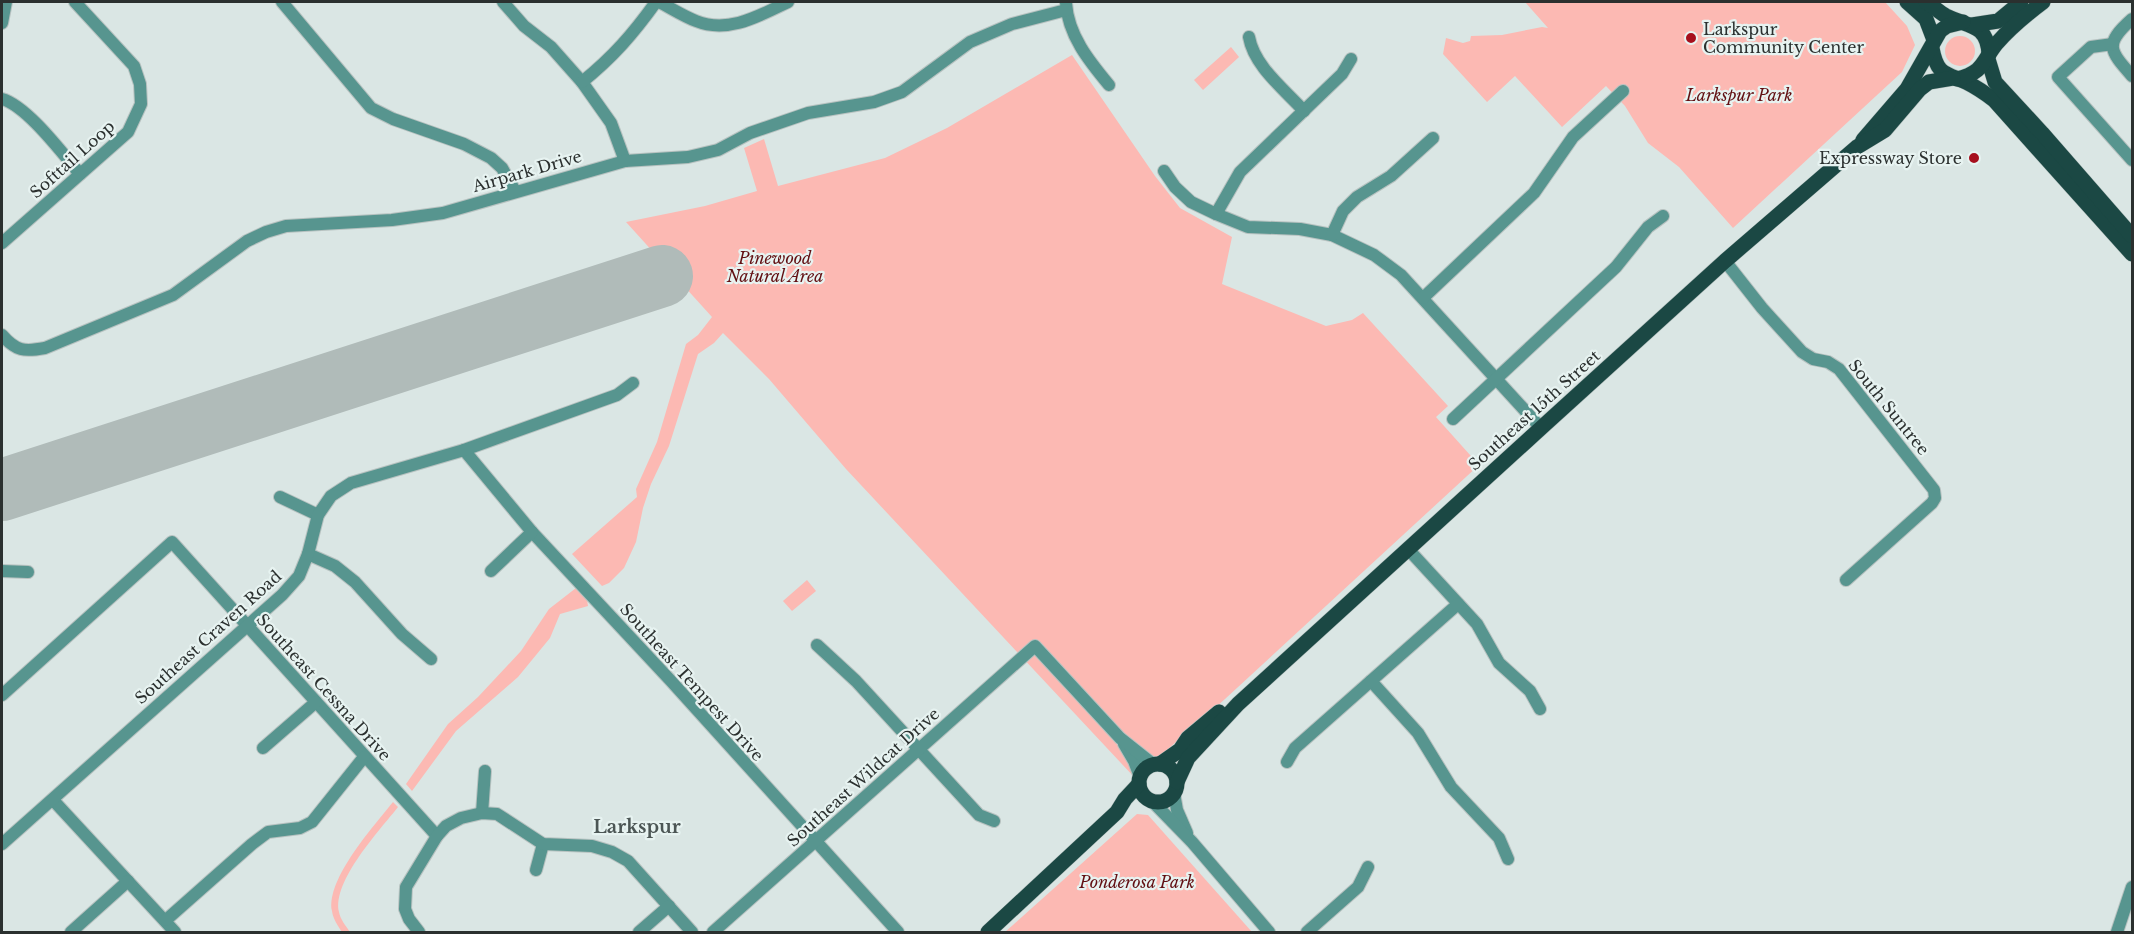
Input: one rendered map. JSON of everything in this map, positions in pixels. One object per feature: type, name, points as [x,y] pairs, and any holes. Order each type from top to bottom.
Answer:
[{"type":"main road","points":[[1907,2],[1926,19],[1936,63],[1941,71],[1994,100],[2133,254]]},
{"type":"main road","points":[[1926,2],[1947,16],[1979,29],[1986,38],[1995,82],[2133,236]]},
{"type":"main road","name":"Southeast 15th Street","points":[[1857,147],[1877,121],[1907,89],[1940,31],[1947,26],[1998,21],[2021,2]]},
{"type":"main road","name":"Southeast 15th Street","points":[[1175,788],[1188,758],[1238,704],[1725,261],[1857,147],[1885,130],[1920,89],[1929,82],[1955,79],[1972,74],[2018,22],[2043,2]]},
{"type":"main road","name":"Southeast 15th Street","points":[[1157,764],[1179,750],[1188,738],[1221,711],[1238,704]]},
{"type":"main road","points":[[987,933],[1117,812],[1139,781],[1143,771],[1157,764],[1172,770],[1175,788],[1165,801],[1150,801],[1117,812]]},
{"type":"main road","points":[[1139,781],[1140,790],[1150,801]]},
{"type":"street","points":[[2,23],[6,2]]},
{"type":"street","name":"Softtail Loop","points":[[2,243],[128,132],[141,104],[140,84],[134,66],[75,2]]},
{"type":"street","points":[[282,2],[371,108],[393,119],[464,144],[491,158],[502,168],[516,191]]},
{"type":"street","points":[[503,2],[524,26],[551,47],[582,82],[611,123],[625,160]]},
{"type":"street","points":[[582,82],[609,60],[657,2],[696,21],[716,26],[740,23],[788,2]]},
{"type":"street","points":[[1066,5],[1076,40],[1090,63],[1109,85]]},
{"type":"street","name":"Airpark Drive","points":[[2,335],[17,348],[29,351],[45,348],[173,295],[247,241],[286,226],[393,220],[443,213],[625,160],[688,157],[718,150],[750,133],[808,113],[874,102],[902,92],[970,42],[1066,5]]},
{"type":"street","points":[[2133,19],[2116,34],[2113,44],[2116,56],[2133,76]]},
{"type":"street","points":[[1249,37],[1250,48],[1260,63],[1304,111]]},
{"type":"street","points":[[2113,44],[2089,49],[2058,77],[2133,160]]},
{"type":"street","points":[[1216,214],[1240,172],[1342,74],[1350,59]]},
{"type":"street","points":[[1423,298],[1534,193],[1573,137],[1623,91]]},
{"type":"street","points":[[2,99],[27,114],[80,174]]},
{"type":"street","points":[[1332,235],[1343,211],[1357,197],[1391,176],[1433,138]]},
{"type":"street","points":[[1164,171],[1175,187],[1191,202],[1248,227],[1300,230],[1332,235],[1374,255],[1401,275],[1541,428]]},
{"type":"street","points":[[1453,419],[1616,267],[1648,227],[1663,216]]},
{"type":"street","name":"South Suntree","points":[[1725,261],[1762,308],[1802,352],[1839,369],[1934,490],[1935,498],[1932,503],[1846,580]]},
{"type":"street","name":"Southeast Craven Road","points":[[2,844],[248,626],[299,576],[308,554],[318,515],[332,496],[351,483],[464,450],[617,395],[633,383]]},
{"type":"street","name":"Southeast Tempest Drive","points":[[464,450],[532,532],[898,933]]},
{"type":"street","points":[[280,498],[318,515]]},
{"type":"street","points":[[491,571],[532,532]]},
{"type":"street","name":"Southeast Cessna Drive","points":[[2,695],[172,542],[437,836]]},
{"type":"street","points":[[1408,549],[1477,624],[1499,663],[1530,691],[1540,709]]},
{"type":"street","points":[[308,554],[335,566],[355,582],[402,634],[430,659]]},
{"type":"street","points":[[2,571],[28,572]]},
{"type":"street","points":[[1287,762],[1295,748],[1458,604]]},
{"type":"street","points":[[817,645],[856,681],[979,815],[994,821]]},
{"type":"street","name":"Southeast Wildcat Drive","points":[[713,933],[1035,646],[1120,738]]},
{"type":"street","points":[[1371,681],[1418,733],[1450,786],[1499,838],[1508,859]]},
{"type":"street","points":[[263,748],[316,702]]},
{"type":"street","points":[[1120,738],[1157,764]]},
{"type":"street","points":[[1120,738],[1134,760],[1139,781]]},
{"type":"street","points":[[166,920],[268,832],[300,828],[312,822],[364,757]]},
{"type":"street","points":[[482,813],[485,771]]},
{"type":"street","points":[[1175,788],[1177,810],[1192,842]]},
{"type":"street","points":[[53,800],[166,920],[175,933]]},
{"type":"street","points":[[1150,801],[1192,842],[1269,933]]},
{"type":"street","points":[[419,933],[405,909],[406,887],[437,836],[446,826],[461,818],[482,813],[497,814],[543,844],[592,846],[612,852],[628,861],[692,933]]},
{"type":"street","points":[[536,870],[543,844]]},
{"type":"street","points":[[1307,933],[1358,887],[1368,867]]},
{"type":"street","points":[[71,933],[128,881]]},
{"type":"street","points":[[2117,933],[2133,887]]},
{"type":"street","points":[[639,933],[669,906]]},
{"type":"green space","name":"Larkspur Park","points":[[1525,2],[1885,2],[1907,26],[1915,45],[1902,72],[1733,228],[1679,167],[1648,143],[1625,106],[1606,86],[1562,127],[1515,76],[1487,102],[1443,54],[1446,38],[1463,43],[1470,41],[1471,36],[1502,35],[1542,27],[1548,28]]},
{"type":"green space","points":[[1960,36],[1966,37],[1974,45],[1974,57],[1966,65],[1960,66],[1954,65],[1946,57],[1945,51],[1946,45],[1954,37]]},
{"type":"green space","points":[[1231,47],[1239,57],[1203,90],[1194,80]]},
{"type":"green space","name":"Pinewood Natural Area","points":[[1072,55],[1155,176],[1180,208],[1232,237],[1222,284],[1326,326],[1352,320],[1363,313],[1448,406],[1436,417],[1479,465],[1225,699],[1135,778],[846,469],[769,379],[723,333],[714,343],[698,354],[669,446],[651,484],[643,508],[636,542],[624,568],[609,583],[602,586],[572,554],[637,497],[636,489],[657,442],[686,344],[698,335],[712,317],[626,222],[705,206],[757,191],[744,148],[764,139],[778,186],[885,158],[947,128]]},
{"type":"green space","points":[[807,580],[816,591],[792,611],[783,601]]},
{"type":"green space","points":[[576,588],[587,600],[588,606],[560,614],[550,638],[518,677],[456,731],[412,791],[406,784],[448,724],[478,697],[521,651],[549,609]]},
{"type":"green space","points":[[393,802],[398,807],[359,856],[343,886],[339,900],[339,912],[350,932],[342,932],[332,911],[332,898],[336,884],[353,854]]},
{"type":"green space","name":"Ponderosa Park","points":[[1137,814],[1148,815],[1252,932],[1005,932]]},
{"type":"runway","points":[[2,490],[662,276]]},
{"type":"place","name":"Larkspur Community Center","points":[[1691,38]]},
{"type":"place","name":"Expressway Store","points":[[1974,158]]},
{"type":"district","name":"Larkspur","points":[[637,827]]}]
